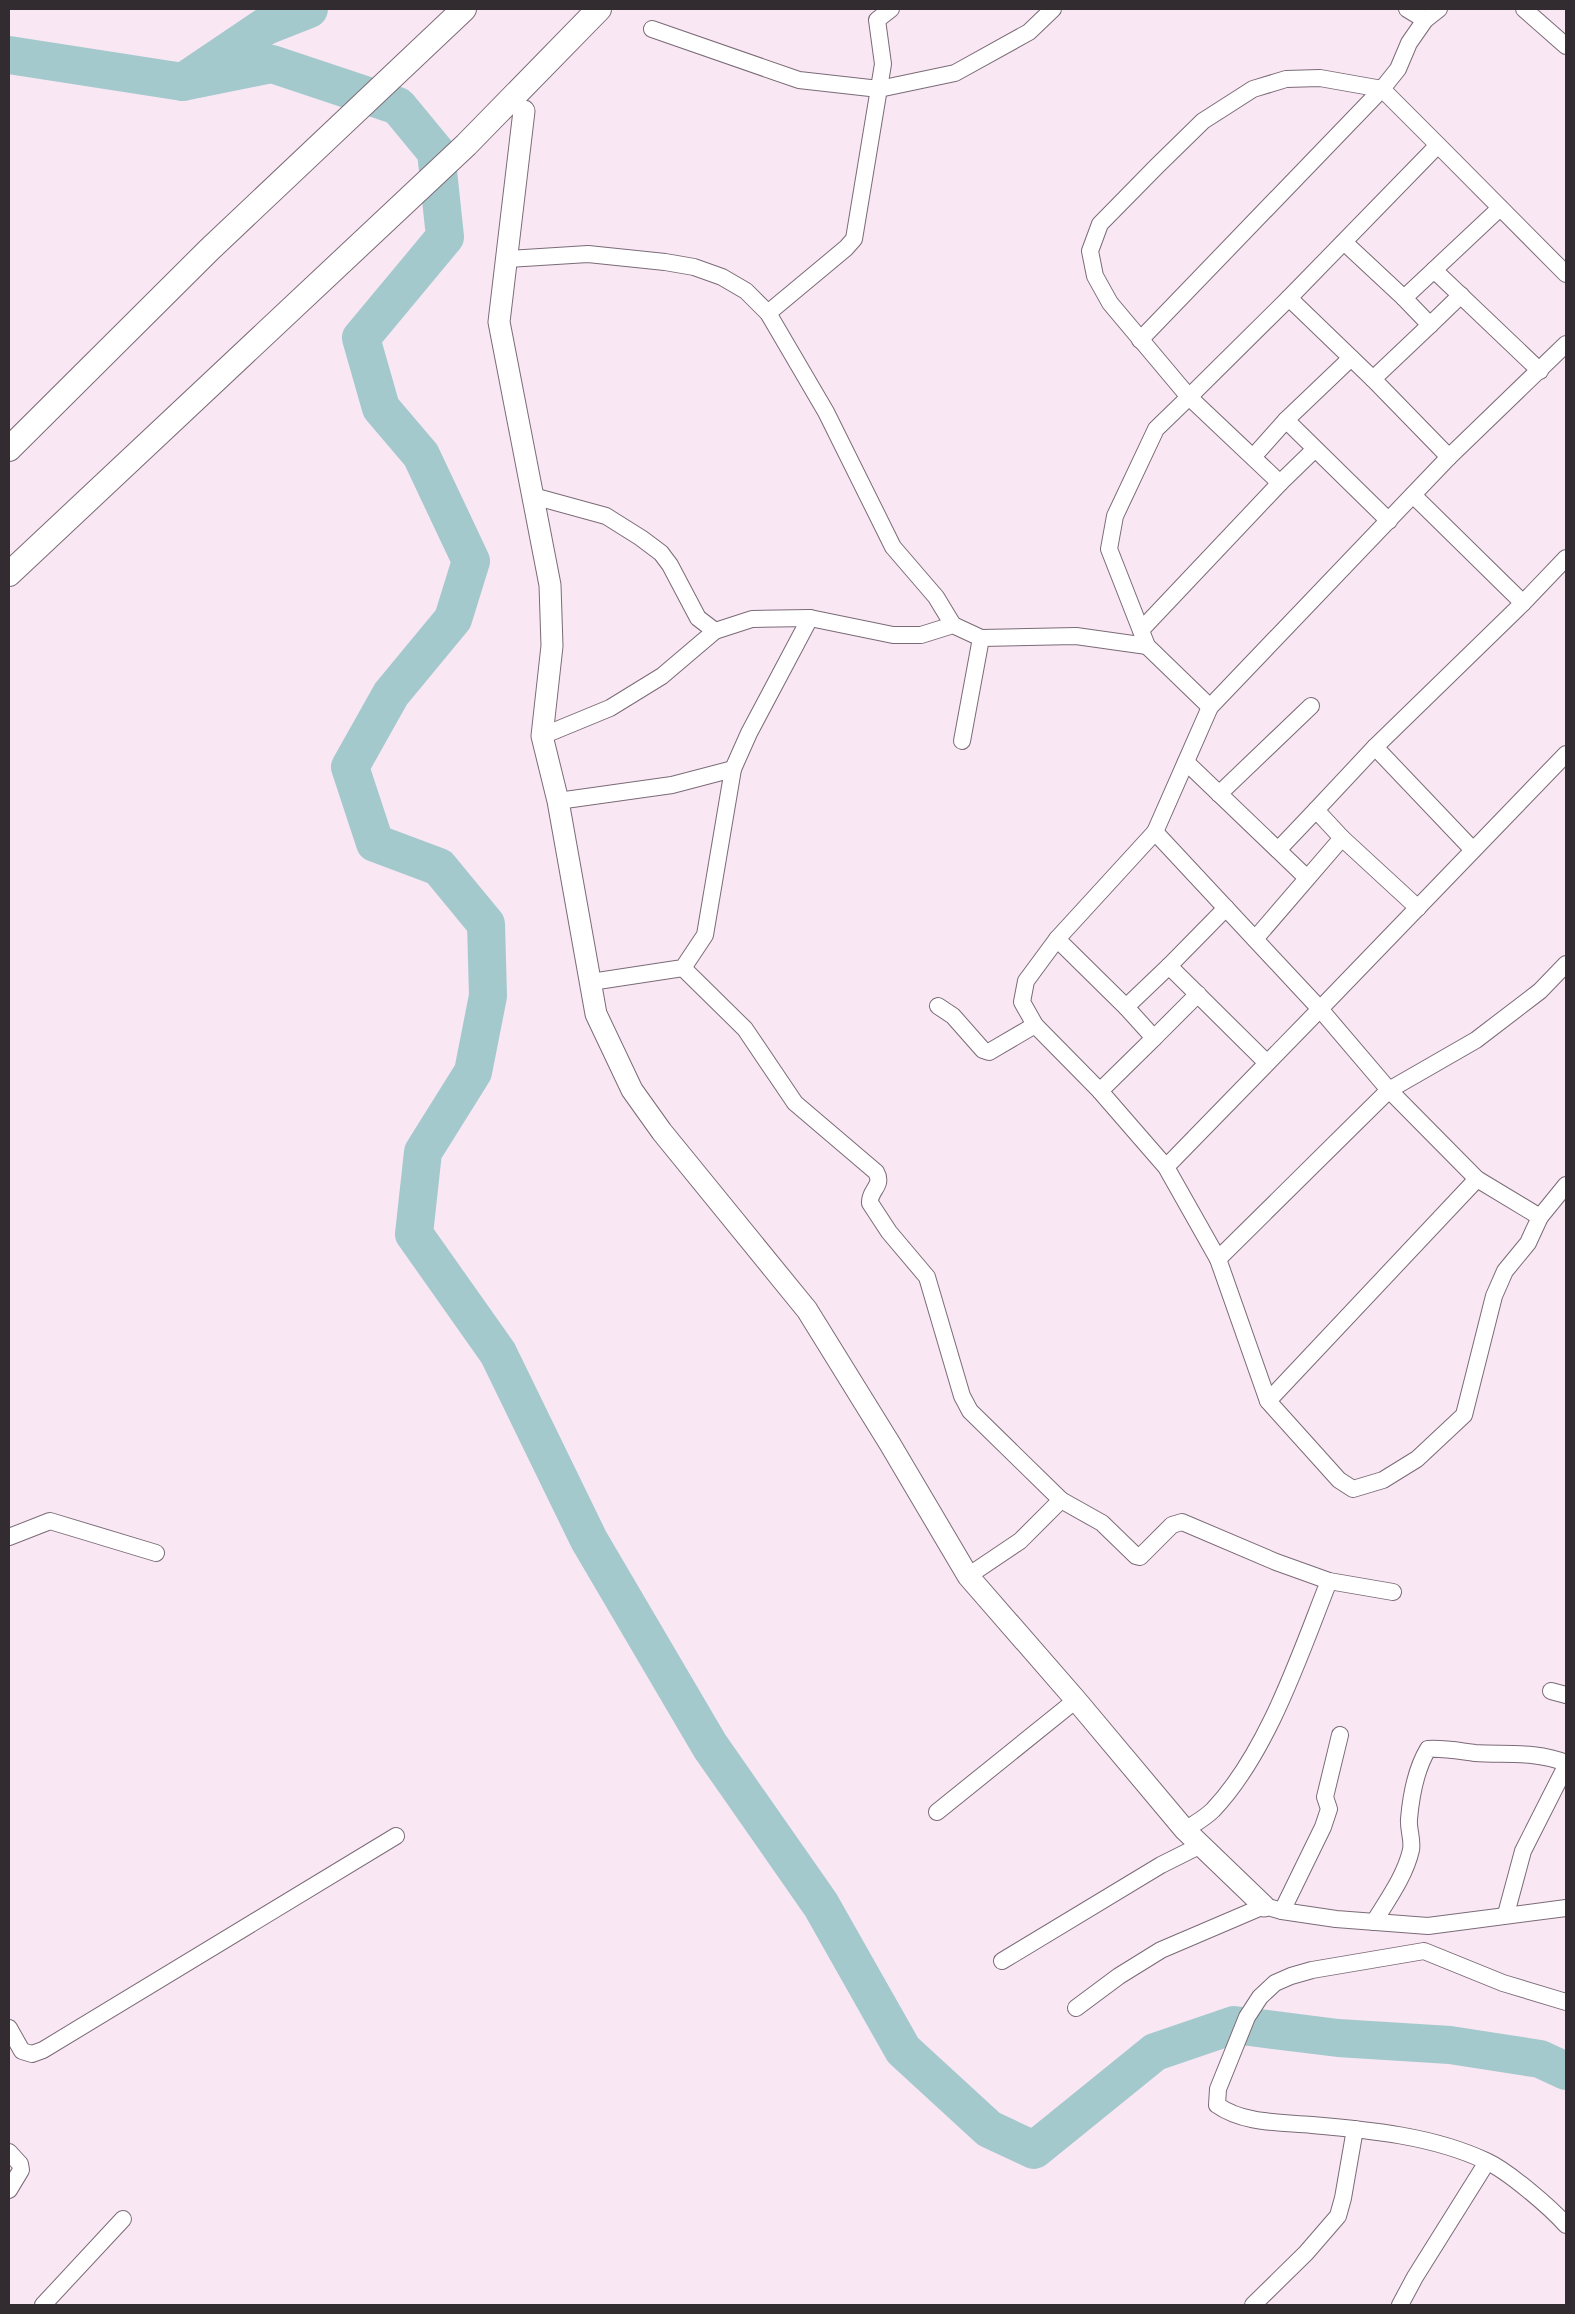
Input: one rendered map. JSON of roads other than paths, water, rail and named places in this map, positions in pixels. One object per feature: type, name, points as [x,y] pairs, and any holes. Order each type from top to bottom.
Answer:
[{"type":"main road","points":[[9,449],[209,250],[464,9]]},
{"type":"main road","points":[[9,574],[466,145],[599,9]]},
{"type":"street","points":[[768,313],[846,248],[854,239],[882,64],[872,14],[891,9]]},
{"type":"street","points":[[652,29],[799,80],[879,89],[955,73],[1029,32],[1053,9]]},
{"type":"street","points":[[1407,9],[1425,20]]},
{"type":"street","points":[[1140,340],[1382,89],[1398,69],[1409,43],[1425,20],[1439,9]]},
{"type":"street","points":[[1524,9],[1566,46]]},
{"type":"street","points":[[1280,484],[1189,397],[1110,303],[1095,276],[1090,250],[1100,224],[1203,121],[1254,89],[1286,79],[1320,78],[1382,89],[1566,274]]},
{"type":"street","points":[[524,111],[508,259],[499,322],[550,585],[552,646],[542,736],[558,801],[592,982],[596,1014],[632,1090],[662,1132],[807,1310],[890,1444],[968,1576],[1076,1700],[1192,1838],[1273,1908]]},
{"type":"street","points":[[1210,707],[1147,646],[1109,550],[1115,516],[1156,428],[1289,298],[1438,145]]},
{"type":"street","points":[[1404,298],[1500,208]]},
{"type":"street","points":[[1344,242],[1404,298],[1430,326]]},
{"type":"street","points":[[508,259],[588,254],[694,267],[722,277],[746,291],[768,313],[826,412],[893,547],[936,597],[953,625],[981,638],[1076,636],[1147,646]]},
{"type":"street","points":[[1434,270],[1540,371]]},
{"type":"street","points":[[1373,379],[1461,295]]},
{"type":"street","points":[[1289,298],[1373,379],[1449,457]]},
{"type":"street","points":[[1566,344],[1449,457],[1210,707],[1155,832],[1057,939],[1026,982],[1022,1002],[1035,1026],[1100,1091],[1166,1167],[1218,1258],[1268,1401],[1339,1480],[1353,1488],[1383,1480],[1417,1459],[1464,1416],[1494,1296],[1505,1271],[1528,1243],[1540,1217],[1566,1185]]},
{"type":"street","points":[[1253,457],[1286,420],[1351,358]]},
{"type":"street","points":[[1286,420],[1389,521]]},
{"type":"street","points":[[1141,630],[1315,449]]},
{"type":"street","points":[[533,496],[606,516],[641,538],[661,553],[670,565],[698,618],[716,631]]},
{"type":"street","points":[[1413,496],[1523,603]]},
{"type":"street","points":[[1278,850],[1374,747],[1523,603],[1566,558]]},
{"type":"street","points":[[542,736],[610,708],[662,676],[716,631],[752,620],[810,618],[893,636],[921,635],[953,625]]},
{"type":"street","points":[[592,982],[682,968],[705,935],[733,768],[748,733],[810,618]]},
{"type":"street","points":[[962,741],[981,638]]},
{"type":"street","points":[[1219,794],[1311,706]]},
{"type":"street","points":[[1374,747],[1473,850]]},
{"type":"street","points":[[1166,1167],[1566,754]]},
{"type":"street","points":[[1186,762],[1307,878]]},
{"type":"street","points":[[558,801],[672,785],[733,768]]},
{"type":"street","points":[[1316,810],[1342,838],[1418,908]]},
{"type":"street","points":[[1155,832],[1320,1009],[1390,1090],[1477,1179],[1540,1217]]},
{"type":"street","points":[[1255,939],[1342,838]]},
{"type":"street","points":[[1126,1007],[1226,908]]},
{"type":"street","points":[[1057,939],[1126,1007],[1154,1038]]},
{"type":"street","points":[[1218,1258],[1390,1090],[1476,1040],[1540,992],[1566,964]]},
{"type":"street","points":[[1169,966],[1266,1062]]},
{"type":"street","points":[[682,968],[745,1029],[795,1103],[876,1172],[879,1184],[870,1199],[870,1203],[888,1232],[927,1277],[962,1396],[970,1412],[1061,1500],[1102,1524],[1136,1556],[1140,1557],[1172,1525],[1182,1522],[1276,1562],[1329,1581],[1393,1592]]},
{"type":"street","points":[[1100,1091],[1198,994]]},
{"type":"street","points":[[938,1006],[953,1016],[983,1050],[989,1052],[1035,1026]]},
{"type":"street","points":[[1268,1401],[1477,1179]]},
{"type":"street","points":[[968,1576],[1020,1541],[1061,1500]]},
{"type":"street","points":[[9,1537],[50,1522],[156,1553]]},
{"type":"street","points":[[1002,1961],[1161,1865],[1192,1838],[1246,1766],[1278,1708],[1329,1581]]},
{"type":"street","points":[[937,1812],[1076,1700]]},
{"type":"street","points":[[1273,1908],[1323,1827],[1329,1809],[1326,1797],[1340,1735]]},
{"type":"street","points":[[1374,1922],[1404,1870],[1412,1848],[1409,1821],[1413,1793],[1421,1761],[1428,1749],[1441,1748],[1474,1752],[1548,1756],[1566,1764],[1523,1851],[1506,1914]]},
{"type":"street","points":[[9,2028],[22,2051],[32,2054],[43,2050],[396,1836]]},
{"type":"street","points":[[1076,2008],[1119,1976],[1161,1950],[1273,1908],[1374,1922],[1428,1926],[1482,1920],[1506,1914],[1566,1908]]},
{"type":"street","points":[[1424,1951],[1428,1926]]},
{"type":"street","points":[[1566,2002],[1503,1983],[1424,1951],[1291,1976],[1275,1983],[1260,1997],[1247,2017],[1218,2089],[1217,2106],[1228,2113],[1246,2119],[1355,2129],[1435,2143],[1488,2162],[1534,2196],[1566,2225]]},
{"type":"street","points":[[1253,2305],[1306,2253],[1338,2216],[1355,2129]]},
{"type":"street","points":[[9,2152],[20,2164],[21,2170],[9,2190]]},
{"type":"street","points":[[1400,2305],[1415,2277],[1488,2162]]},
{"type":"street","points":[[43,2305],[124,2219]]},
{"type":"waterway","points":[[9,55],[183,82],[266,26],[309,9]]},
{"type":"waterway","points":[[183,82],[272,64],[398,106],[436,152],[445,237],[361,338],[381,408],[421,455],[471,561],[453,619],[391,694],[350,767],[375,843],[439,867],[486,924],[488,996],[473,1072],[423,1152],[414,1234],[498,1353],[589,1540],[710,1746],[821,1905],[903,2050],[989,2129],[1034,2150],[1155,2052],[1234,2025],[1338,2038],[1450,2045],[1540,2059],[1566,2071]]}]
